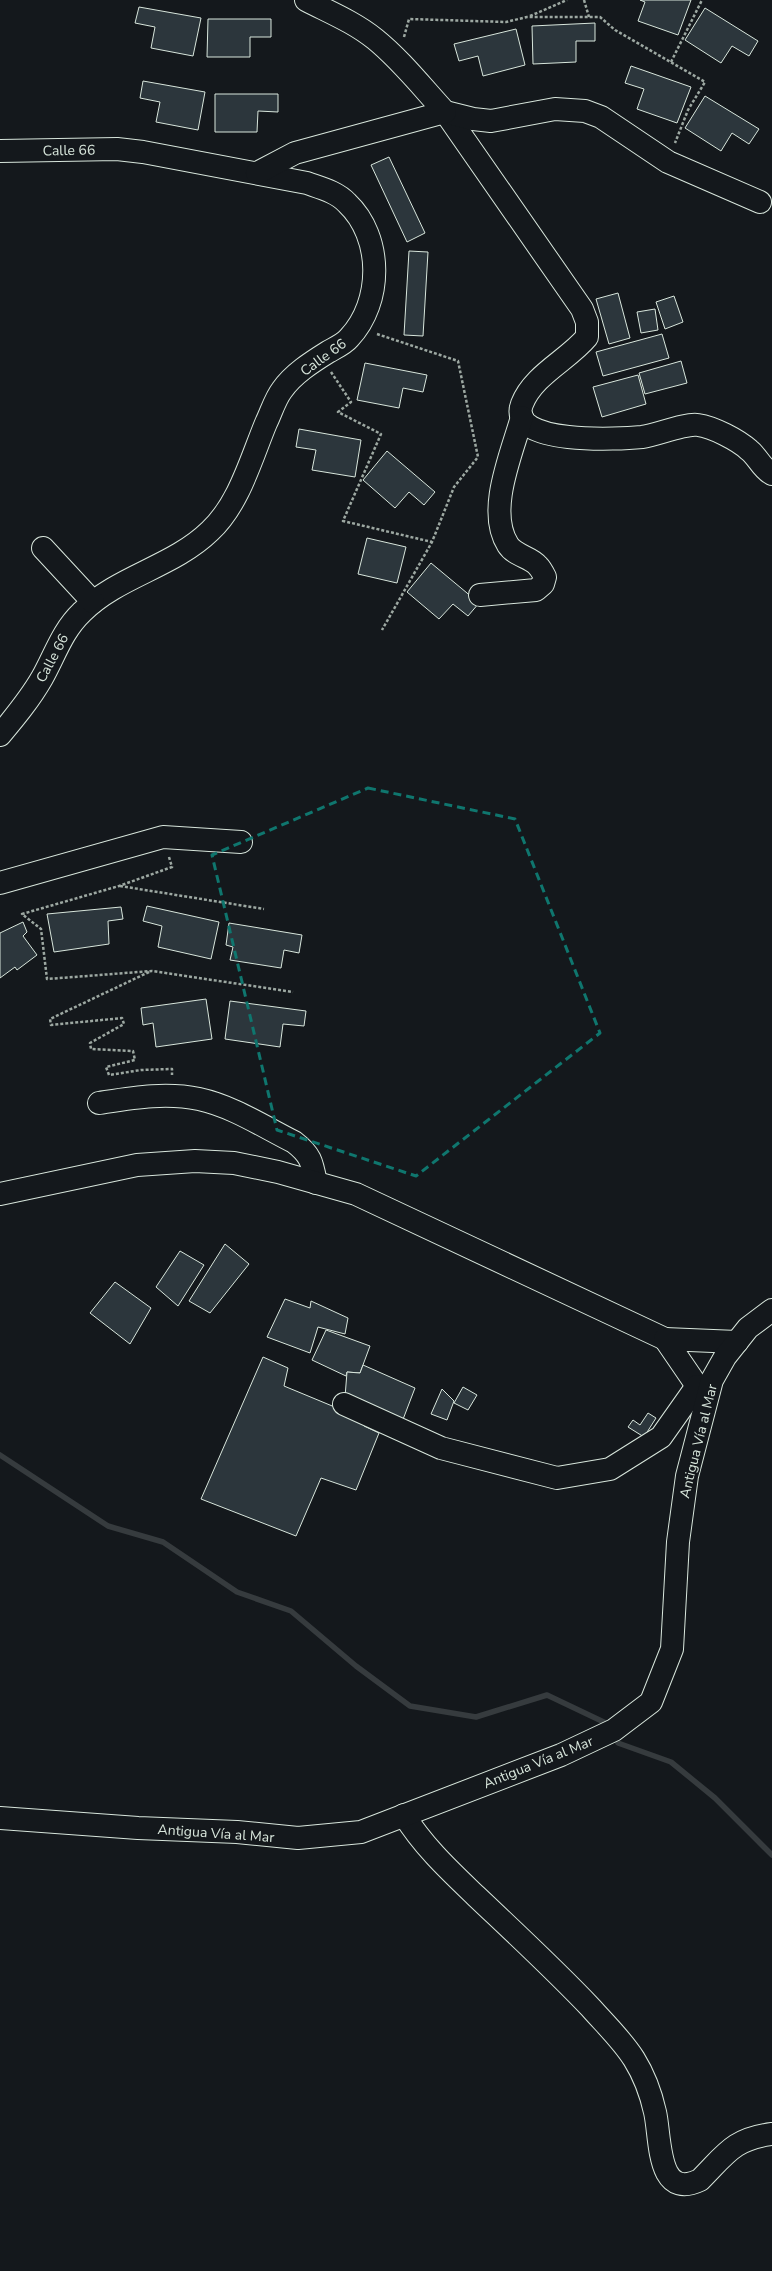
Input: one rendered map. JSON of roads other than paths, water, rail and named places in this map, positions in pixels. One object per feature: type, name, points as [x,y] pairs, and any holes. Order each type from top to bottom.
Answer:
[{"type":"street","points":[[306,0],[354,24],[394,55],[445,112],[582,309],[587,322],[588,337],[577,349],[535,384],[522,405],[522,417],[505,476],[498,510],[500,527],[509,546],[523,558],[538,565],[545,577],[543,584],[536,590],[480,595]]},
{"type":"street","points":[[256,172],[295,153],[445,112],[473,119],[491,121],[555,109],[585,111],[601,117],[668,162],[760,202]]},
{"type":"street","name":"Calle 66","points":[[0,151],[117,149],[256,172],[308,183],[329,191],[346,201],[362,218],[370,242],[374,265],[373,292],[365,316],[358,328],[348,340],[309,364],[282,389],[230,506],[210,531],[173,558],[104,592],[81,612],[62,636],[43,677],[4,724]]},
{"type":"street","points":[[522,417],[530,426],[544,434],[586,439],[642,437],[696,425],[707,427],[749,450],[772,474]]},
{"type":"street","points":[[43,548],[93,602]]},
{"type":"street","points":[[0,883],[163,837],[241,842]]},
{"type":"street","points":[[99,1103],[147,1095],[199,1099],[220,1105],[294,1142],[311,1159],[316,1183]]},
{"type":"street","points":[[0,1194],[137,1166],[195,1161],[234,1163],[356,1194],[665,1339],[737,1342]]},
{"type":"street","name":"Antigua Vía al Mar","points":[[0,1818],[138,1828],[237,1832],[298,1838],[361,1832],[561,1754],[614,1730],[650,1702],[672,1649],[678,1542],[687,1476],[702,1393],[712,1380],[725,1357],[748,1328],[769,1318]]},
{"type":"street","points":[[344,1404],[441,1448],[557,1478],[610,1469],[661,1437],[702,1393],[665,1339]]},
{"type":"street","points":[[404,1815],[417,1836],[442,1862],[560,1974],[623,2043],[644,2078],[651,2095],[656,2114],[662,2161],[668,2176],[681,2183],[694,2183],[700,2180],[728,2150],[743,2141],[772,2134]]},
{"type":"waterway","points":[[0,1455],[108,1526],[163,1542],[237,1592],[291,1611],[356,1666],[410,1706],[476,1717],[547,1695],[610,1725]]},
{"type":"waterway","points":[[618,1743],[671,1762],[715,1798],[772,1855]]}]
